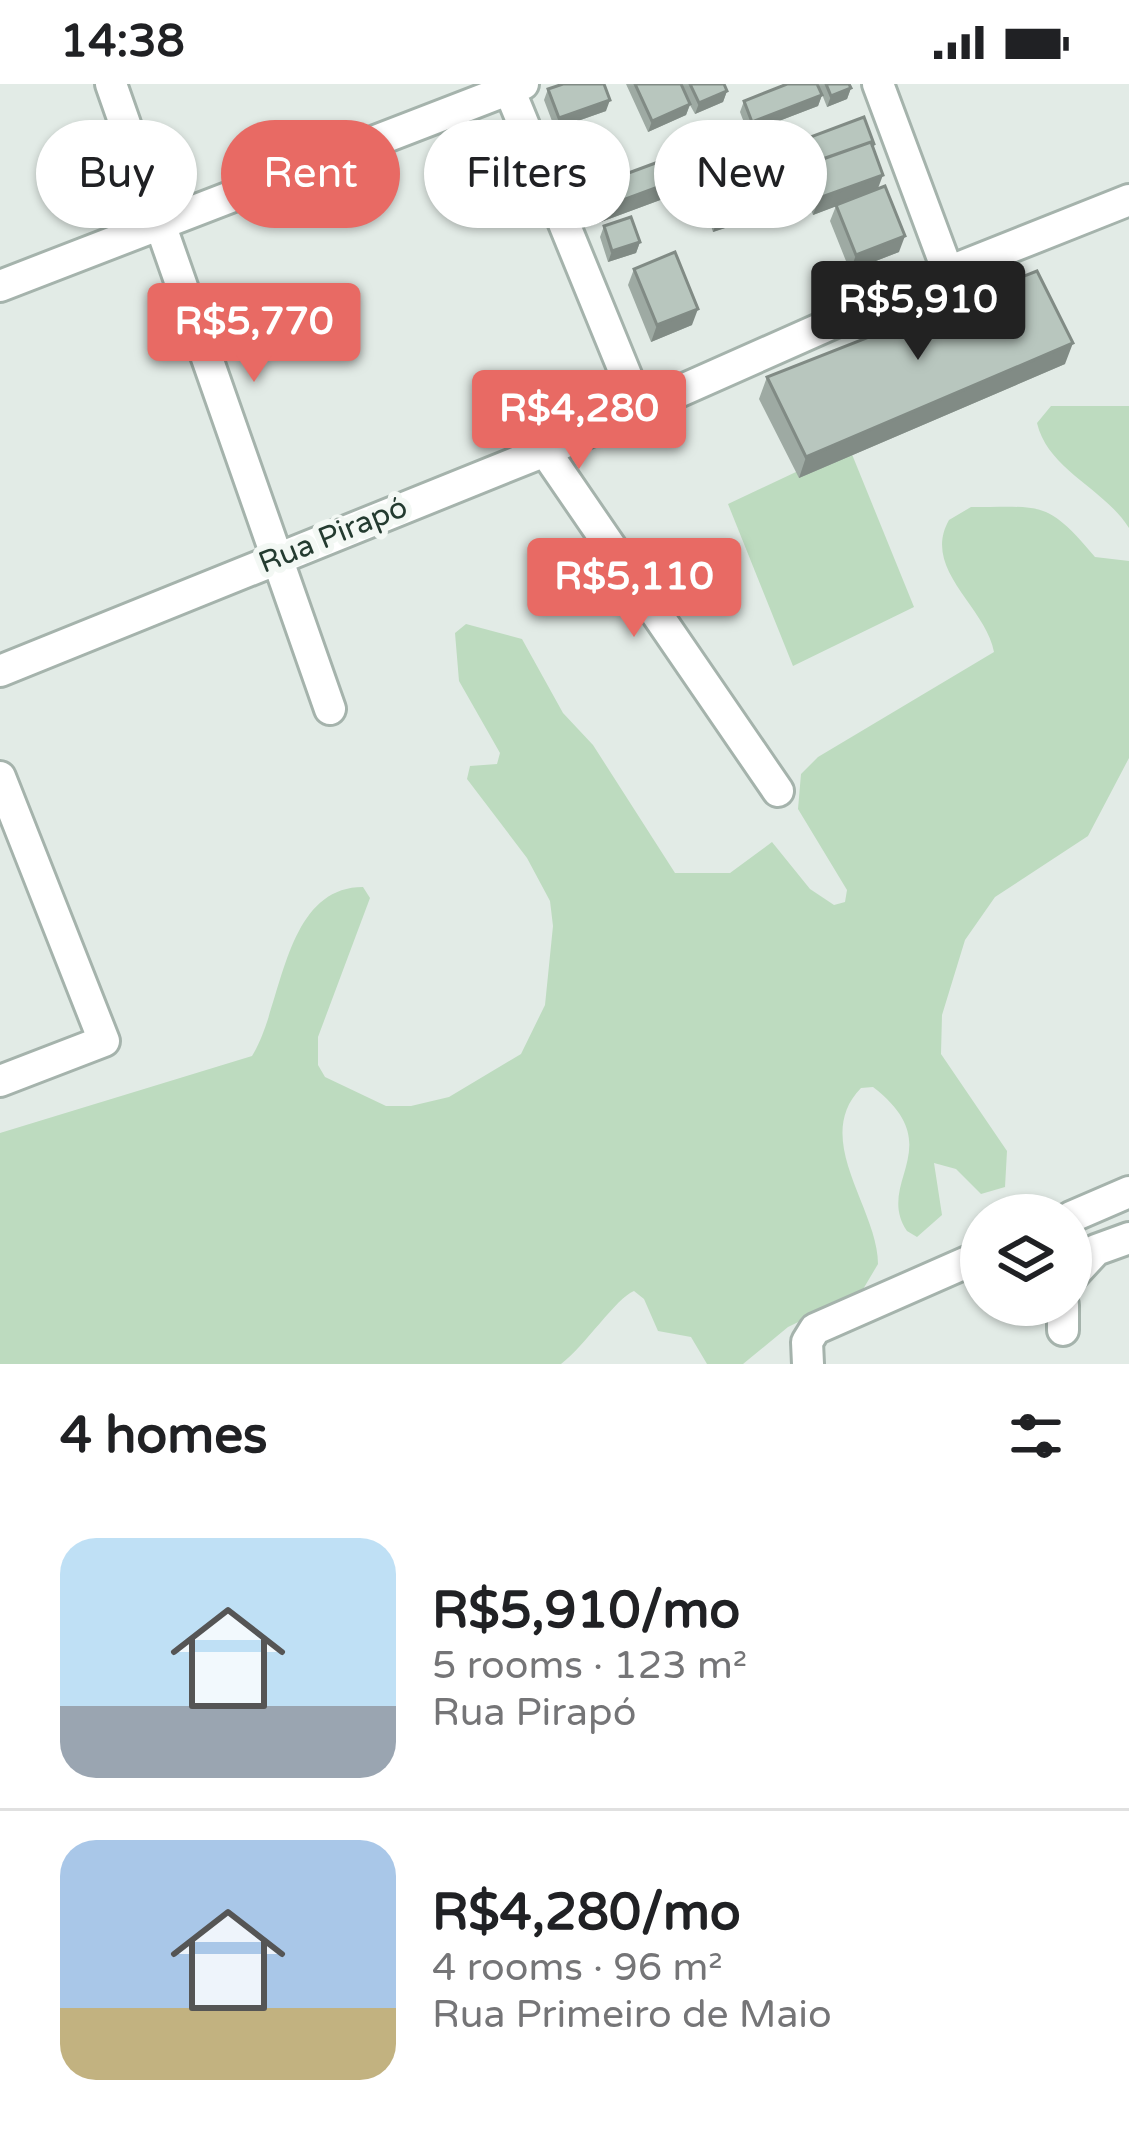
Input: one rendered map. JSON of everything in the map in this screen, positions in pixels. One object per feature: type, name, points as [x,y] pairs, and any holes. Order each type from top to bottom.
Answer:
[{"type":"street","points":[[111,84],[124,120]]},
{"type":"street","points":[[878,84],[948,272]]},
{"type":"street","points":[[197,210],[513,86],[639,407]]},
{"type":"street","name":"Rua Pirapó","points":[[0,671],[545,451],[948,272],[1129,200]]},
{"type":"street","points":[[0,286],[151,228]]},
{"type":"street","points":[[162,228],[281,556],[330,709]]},
{"type":"street","points":[[545,451],[778,790]]},
{"type":"street","points":[[0,777],[104,1041],[0,1082]]},
{"type":"street","points":[[1092,1208],[1129,1192]]},
{"type":"street","points":[[1092,1254],[1129,1238]]},
{"type":"street","points":[[807,1361],[815,1329],[960,1265]]},
{"type":"green space","points":[[1051,406],[1129,406],[1129,528],[1052,454],[1037,423]]},
{"type":"green space","points":[[849,447],[914,607],[793,666],[728,504]]},
{"type":"green space","points":[[971,507],[1029,508],[1054,516],[1095,557],[1129,561],[1129,758],[1088,836],[995,897],[965,940],[942,1015],[941,1054],[1007,1151],[1005,1187],[981,1194],[956,1169],[934,1163],[942,1215],[917,1237],[907,1231],[899,1213],[899,1196],[909,1146],[907,1128],[896,1108],[873,1087],[861,1088],[847,1108],[844,1151],[878,1264],[862,1291],[788,1327],[743,1364],[707,1364],[691,1337],[658,1331],[644,1299],[634,1291],[561,1364],[0,1364],[0,1133],[252,1056],[301,928],[316,907],[337,892],[363,887],[370,898],[318,1037],[318,1065],[325,1077],[386,1106],[411,1106],[449,1097],[521,1054],[545,1005],[553,926],[550,901],[527,858],[467,779],[470,766],[497,764],[500,753],[459,681],[455,633],[466,624],[522,639],[563,713],[593,745],[675,873],[730,873],[772,842],[810,889],[834,905],[845,902],[847,890],[798,809],[801,774],[818,757],[994,652],[943,555],[949,520]]},
{"type":"building","points":[[563,84],[604,84],[610,100],[559,118],[548,89]]},
{"type":"building","points":[[635,84],[681,84],[690,104],[652,121]]},
{"type":"building","points":[[690,84],[724,84],[727,91],[699,103]]},
{"type":"building","points":[[787,84],[817,84],[822,95],[757,120],[751,120],[744,101]]},
{"type":"building","points":[[826,84],[849,84],[851,88],[831,96]]},
{"type":"building","points":[[864,117],[874,144],[827,157],[827,131]]},
{"type":"building","points":[[871,142],[883,175],[827,195],[827,158]]},
{"type":"building","points":[[654,164],[654,189],[630,197],[630,172]]},
{"type":"building","points":[[885,186],[905,236],[856,255],[836,205]]},
{"type":"building","points":[[630,217],[640,242],[612,251],[605,228],[630,228]]},
{"type":"building","points":[[675,252],[698,309],[657,325],[634,269]]},
{"type":"building","points":[[1037,271],[1073,343],[806,457],[767,377]]}]
